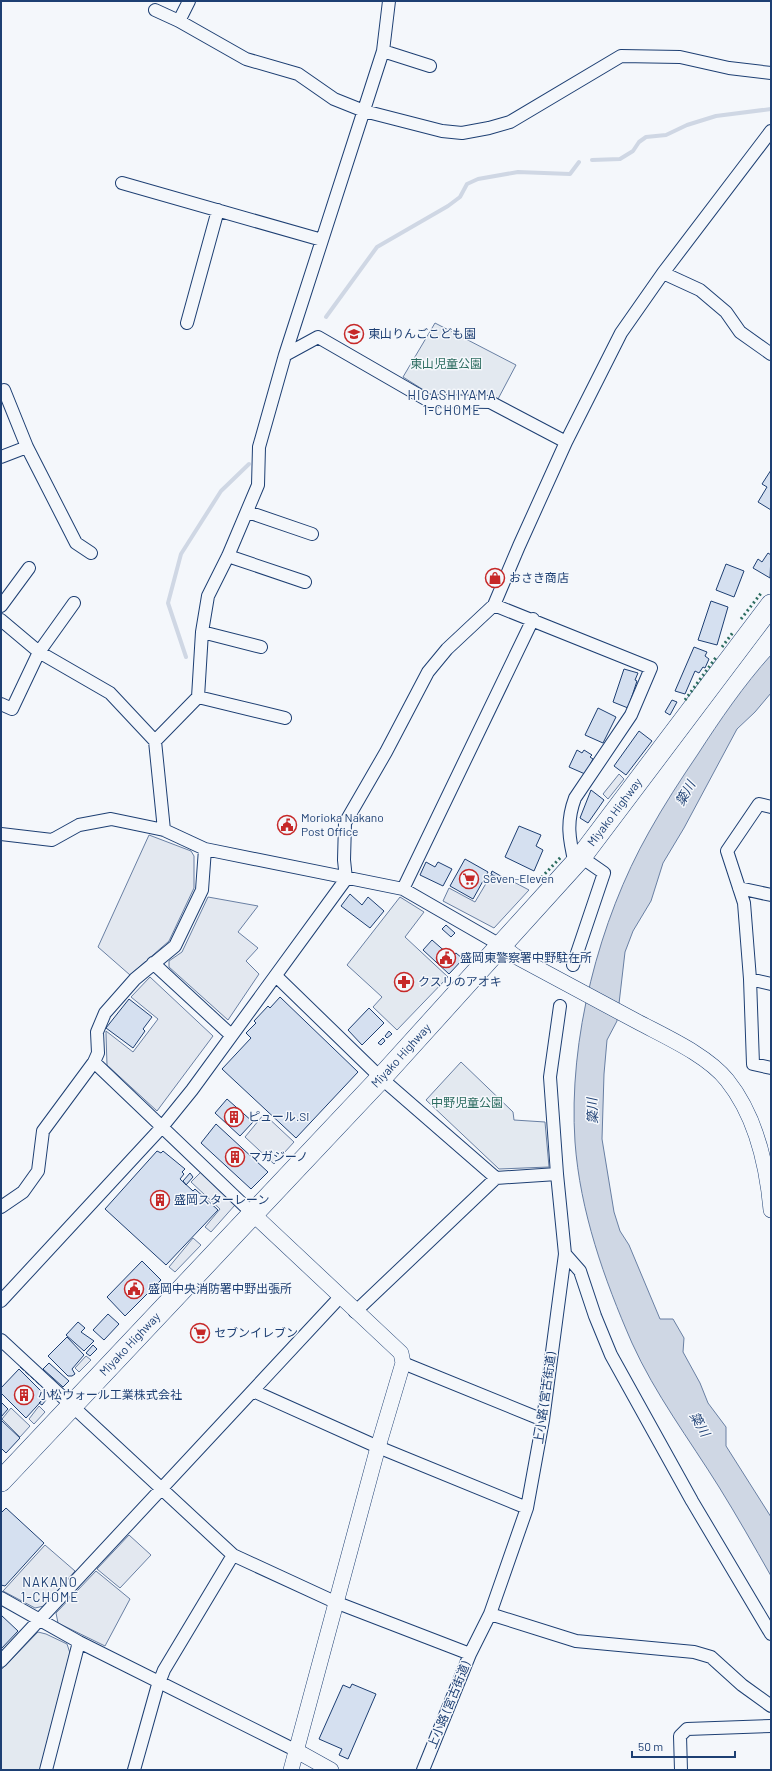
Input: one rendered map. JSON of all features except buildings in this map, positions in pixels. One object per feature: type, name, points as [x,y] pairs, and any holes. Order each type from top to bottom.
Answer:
[{"type":"highway","name":"Miyako Highway","points":[[1,1481],[71,1405],[381,1078],[578,861],[771,605]]},
{"type":"street","points":[[179,21],[189,1]]},
{"type":"street","points":[[155,741],[198,697],[202,632],[208,596],[248,512],[258,485],[259,447],[285,354],[383,51],[389,1]]},
{"type":"street","points":[[155,10],[179,21],[246,59],[298,74],[334,99],[364,111],[442,131],[462,133],[510,122],[621,56],[680,57],[729,68],[771,73]]},
{"type":"street","points":[[383,51],[430,66]]},
{"type":"street","points":[[1,1301],[162,1127],[192,1090],[346,879],[344,860],[345,822],[386,752],[428,672],[447,649],[494,605],[566,442],[621,333],[663,273],[771,131]]},
{"type":"street","points":[[122,183],[322,240]]},
{"type":"street","points":[[186,323],[218,210]]},
{"type":"street","points":[[663,273],[700,290],[726,312],[740,332],[771,354]]},
{"type":"street","points":[[285,354],[318,336],[429,401],[490,402],[566,442]]},
{"type":"street","points":[[4,390],[27,447],[76,543],[91,552]]},
{"type":"street","points":[[1,457],[27,447]]},
{"type":"street","points":[[248,512],[312,534]]},
{"type":"street","points":[[228,556],[305,582]]},
{"type":"street","points":[[1,606],[29,568]]},
{"type":"street","points":[[1,704],[12,709],[39,652],[74,603]]},
{"type":"street","points":[[494,605],[533,619],[651,668],[631,715],[575,798],[570,811],[568,836],[578,861],[604,873],[573,965]]},
{"type":"street","points":[[403,889],[533,619]]},
{"type":"street","points":[[1,620],[39,652],[110,693],[155,741],[164,830]]},
{"type":"street","points":[[202,632],[261,647]]},
{"type":"street","points":[[198,697],[285,718]]},
{"type":"street","points":[[771,807],[759,804],[727,851],[744,903],[750,979],[753,1064],[771,1068]]},
{"type":"street","points":[[1,834],[52,840],[79,825],[111,819],[164,830],[205,849],[346,879],[403,889],[502,946],[515,956],[659,1032],[703,1058],[727,1079],[746,1110],[759,1143],[768,1180],[771,1210]]},
{"type":"street","points":[[1,1207],[23,1192],[38,1172],[43,1131],[94,1062],[98,1053],[97,1032],[105,1013],[134,979],[175,946],[202,890],[205,849]]},
{"type":"street","points":[[739,888],[771,895]]},
{"type":"street","points":[[153,963],[231,1035]]},
{"type":"street","points":[[276,976],[381,1078],[496,1178]]},
{"type":"street","points":[[750,979],[771,984]]},
{"type":"street","name":"上小路 (宮古街道)","points":[[423,1770],[470,1654],[490,1614],[527,1508],[543,1420],[566,1254],[557,1174],[550,1077],[560,1006]]},
{"type":"street","points":[[94,1062],[355,1312],[401,1353],[403,1363],[378,1447],[290,1770]]},
{"type":"street","points":[[355,1312],[496,1178],[557,1174]]},
{"type":"street","points":[[566,1254],[580,1271],[595,1316],[611,1355],[692,1502],[771,1634]]},
{"type":"street","points":[[1,1661],[340,1297]]},
{"type":"street","points":[[1,1340],[232,1555],[335,1602],[470,1654]]},
{"type":"street","points":[[403,1363],[543,1420]]},
{"type":"street","points":[[253,1392],[378,1447],[527,1508]]},
{"type":"street","points":[[134,1770],[164,1670],[232,1555]]},
{"type":"street","points":[[1,1598],[79,1642],[296,1750],[331,1770]]},
{"type":"street","points":[[490,1614],[576,1641],[694,1652],[711,1657],[742,1685],[771,1706]]},
{"type":"street","points":[[46,1770],[79,1642]]},
{"type":"street","points":[[682,1770],[680,1736],[687,1729],[771,1726]]},
{"type":"green space","name":"東山児童公園","points":[[435,323],[516,365],[498,399],[430,394],[403,377]]},
{"type":"green space","points":[[400,897],[424,912],[405,937],[448,977],[397,1030],[373,1007],[382,997],[347,965]]},
{"type":"green space","name":"中野児童公園","points":[[461,1062],[513,1112],[514,1120],[545,1122],[549,1167],[499,1169],[426,1100]]},
{"type":"green space","points":[[38,1632],[46,1634],[67,1644],[70,1653],[40,1770],[1,1770],[1,1670]]},
{"type":"shaded area","points":[[619,774],[624,779],[608,799],[603,794]]},
{"type":"shaded area","points":[[149,835],[191,851],[194,856],[194,888],[169,941],[130,975],[98,947]]},
{"type":"shaded area","points":[[491,875],[506,883],[508,879],[529,890],[494,928],[443,901],[449,888],[475,902]]},
{"type":"shaded area","points":[[208,897],[258,906],[238,932],[258,948],[246,961],[259,974],[228,1020],[169,967],[169,961],[182,952]]},
{"type":"shaded area","points":[[150,977],[213,1036],[157,1111],[107,1065],[106,1031],[133,1052],[158,1019],[131,997]]},
{"type":"shaded area","points":[[264,1114],[294,1142],[274,1164],[245,1137]]},
{"type":"shaded area","points":[[201,1172],[235,1205],[211,1232],[205,1227],[220,1209],[191,1182]]},
{"type":"shaded area","points":[[193,1238],[201,1245],[175,1272],[169,1267]]},
{"type":"shaded area","points":[[86,1356],[91,1360],[79,1372],[75,1368]]},
{"type":"shaded area","points":[[39,1406],[45,1412],[34,1424],[29,1419]]},
{"type":"shaded area","points":[[11,1408],[30,1426],[20,1437],[2,1419]]},
{"type":"shaded area","points":[[129,1535],[151,1555],[120,1588],[97,1569]]},
{"type":"shaded area","points":[[45,1545],[75,1571],[44,1606],[35,1608],[3,1591]]},
{"type":"shaded area","points":[[96,1571],[130,1599],[105,1646],[58,1623],[56,1613]]},
{"type":"water","name":"簗川","points":[[771,655],[771,693],[755,712],[737,729],[684,828],[663,863],[651,901],[633,931],[625,952],[617,1021],[607,1040],[604,1074],[602,1139],[614,1212],[620,1231],[629,1245],[660,1319],[673,1319],[684,1338],[683,1352],[700,1383],[708,1403],[726,1427],[726,1446],[771,1517],[771,1576],[726,1498],[651,1380],[641,1362],[622,1319],[595,1244],[582,1194],[575,1142],[574,1103],[582,1022],[591,982],[615,903],[631,866],[649,832],[685,773],[751,678]]},
{"type":"waterway","points":[[592,160],[620,159],[633,151],[639,142],[646,137],[666,135],[687,125],[716,116],[771,109]]},
{"type":"waterway","points":[[326,317],[377,247],[448,206],[460,197],[467,184],[478,179],[518,172],[570,174],[579,162]]},
{"type":"waterway","points":[[186,657],[168,603],[181,554],[221,491],[249,464]]},
{"type":"hedge","points":[[741,619],[762,592]]},
{"type":"hedge","points":[[722,647],[734,631]]},
{"type":"hedge","points":[[685,700],[717,656]]},
{"type":"hedge","points":[[538,881],[561,857]]},
{"type":"fence","points":[[20,1367],[42,1387]]},
{"type":"place","name":"東山りんごこども園","points":[[354,334]]},
{"type":"place","name":"おさき商店","points":[[495,578]]},
{"type":"place","name":"Morioka Nakano Post Office","points":[[287,825]]},
{"type":"place","name":"Seven-Eleven","points":[[469,879]]},
{"type":"place","name":"盛岡東警察署中野駐在所","points":[[446,958]]},
{"type":"place","name":"クスリのアオキ","points":[[404,982]]},
{"type":"place","name":"ピュール.SI","points":[[234,1117]]},
{"type":"place","name":"マガジーノ","points":[[235,1157]]},
{"type":"place","name":"盛岡スターレーン","points":[[160,1200]]},
{"type":"place","name":"盛岡中央消防署中野出張所","points":[[134,1289]]},
{"type":"place","name":"セブンイレブン","points":[[200,1333]]},
{"type":"place","name":"小松ウォール工業株式会社","points":[[24,1395]]},
{"type":"district","name":"HIGASHIYAMA 1-CHOME","points":[[452,402]]},
{"type":"district","name":"NAKANO 1-CHOME","points":[[50,1590]]}]
